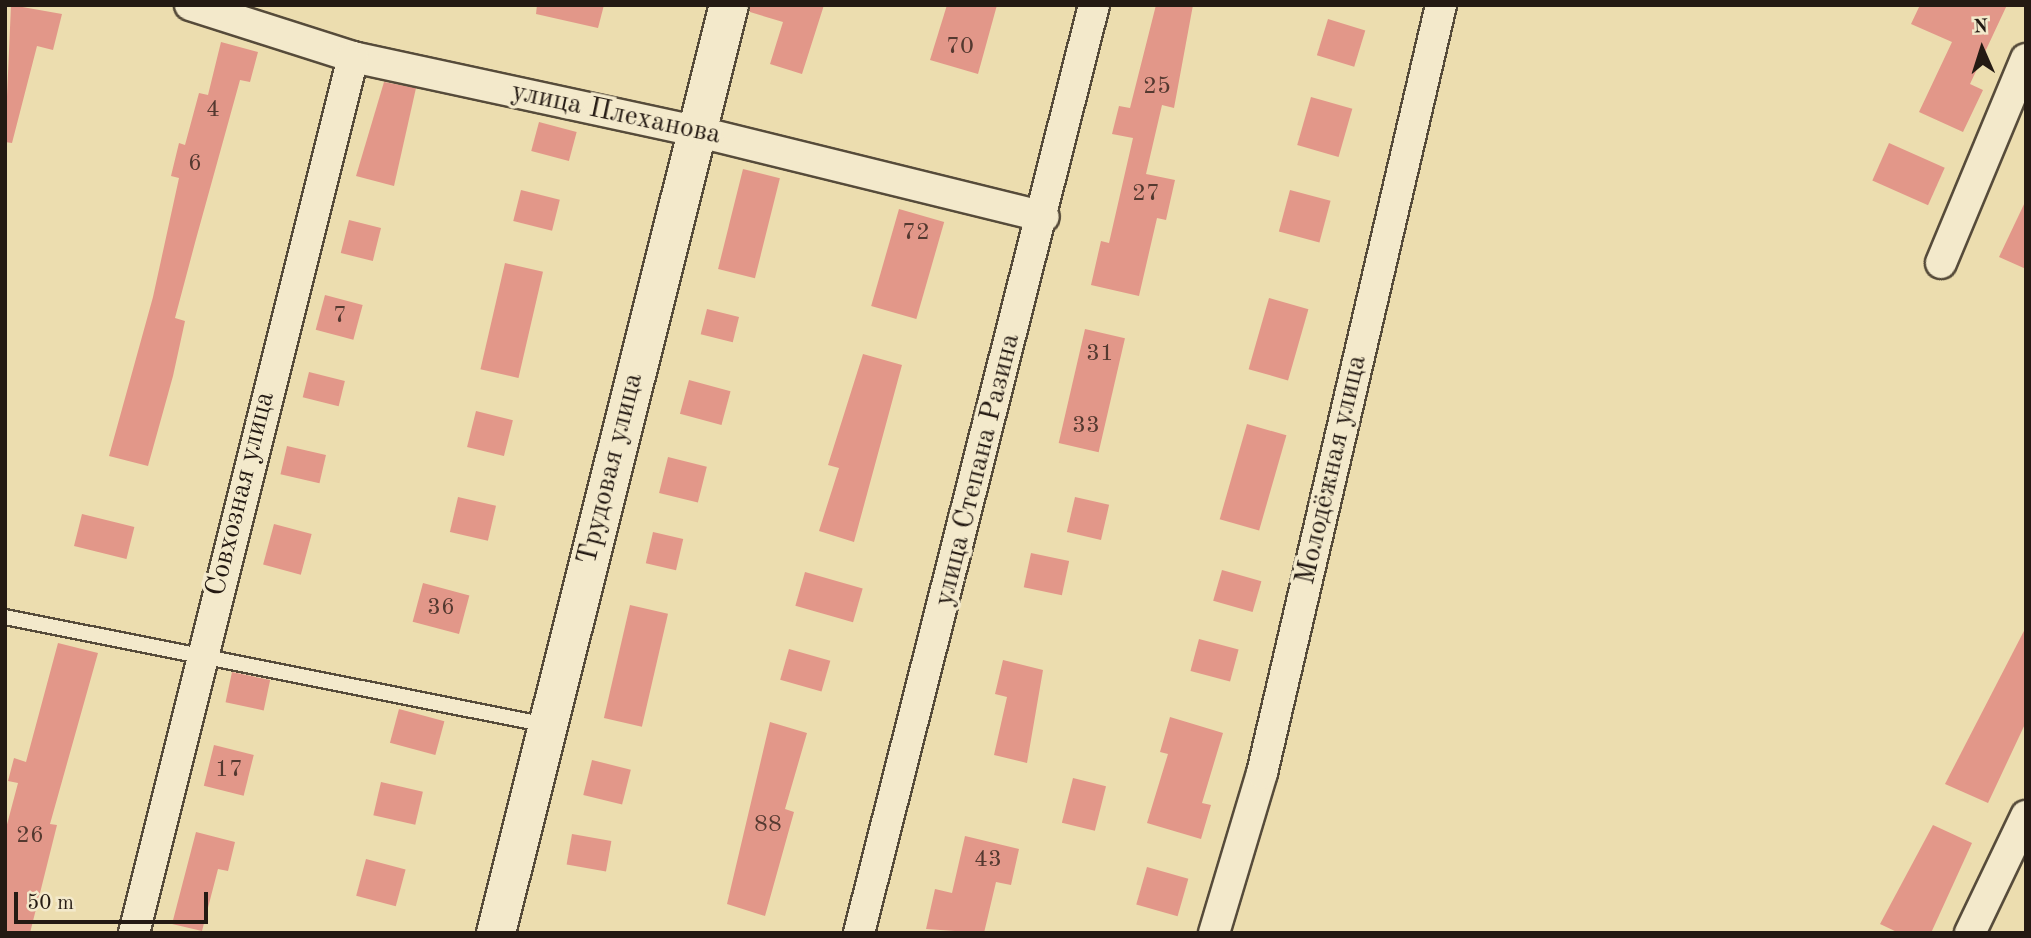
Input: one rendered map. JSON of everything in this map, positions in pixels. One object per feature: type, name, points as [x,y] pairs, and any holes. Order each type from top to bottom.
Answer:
[{"type":"street","name":"улица Плеханова","points":[[190,5],[353,57],[695,131],[1044,217]]},
{"type":"street","name":"Трудовая улица","points":[[496,933],[695,131],[729,5]]},
{"type":"street","name":"улица Степана Разина","points":[[859,933],[1044,217],[1094,5]]},
{"type":"street","name":"Молодёжная улица","points":[[1214,933],[1262,773],[1441,5]]},
{"type":"street","name":"Совхозная улица","points":[[134,933],[201,652],[353,57]]},
{"type":"street","points":[[1941,263],[2026,59]]},
{"type":"street","points":[[1970,933],[2026,817]]},
{"type":"lane","points":[[5,617],[201,652],[548,725]]},
{"type":"building","points":[[11,5],[62,14],[53,50],[37,46],[12,143],[5,142]]},
{"type":"building","points":[[537,5],[604,5],[598,28],[536,14]]},
{"type":"building","points":[[750,5],[824,5],[802,74],[770,64],[783,22],[750,12]]},
{"type":"building","points":[[947,5],[997,5],[978,74],[930,60]]},
{"type":"building","points":[[1156,5],[1193,5],[1174,108],[1162,105],[1146,174],[1175,180],[1166,220],[1157,218],[1139,296],[1091,285],[1101,241],[1109,243],[1133,138],[1112,134],[1119,106],[1130,108]]},
{"type":"building","points":[[1920,5],[2007,5],[1970,84],[1983,90],[1963,132],[1919,112],[1952,42],[1911,24]]},
{"type":"building","points":[[1328,19],[1365,30],[1354,67],[1317,55]]},
{"type":"building","points":[[221,42],[258,52],[250,82],[240,80],[175,318],[185,321],[148,466],[109,456],[153,297],[179,178],[171,176],[179,143],[185,145],[199,93],[208,95]]},
{"type":"building","points":[[384,82],[416,88],[394,186],[356,176]]},
{"type":"building","points":[[1311,97],[1352,109],[1339,157],[1297,145]]},
{"type":"building","points":[[539,122],[577,132],[569,161],[531,151]]},
{"type":"building","points":[[1889,143],[1945,168],[1928,205],[1872,180]]},
{"type":"building","points":[[743,169],[780,178],[755,278],[718,269]]},
{"type":"building","points":[[521,190],[560,200],[552,231],[513,221]]},
{"type":"building","points":[[1290,190],[1331,201],[1319,242],[1279,232]]},
{"type":"building","points":[[2026,200],[2026,269],[1999,257]]},
{"type":"building","points":[[899,209],[944,222],[916,319],[871,306]]},
{"type":"building","points":[[349,220],[381,228],[373,261],[341,253]]},
{"type":"building","points":[[505,263],[543,272],[518,378],[480,369]]},
{"type":"building","points":[[325,295],[363,305],[353,340],[316,330]]},
{"type":"building","points":[[1269,298],[1308,309],[1288,380],[1249,369]]},
{"type":"building","points":[[707,309],[739,317],[733,342],[701,334]]},
{"type":"building","points":[[1085,329],[1125,338],[1099,452],[1059,443]]},
{"type":"building","points":[[863,354],[902,365],[854,542],[819,531],[839,468],[828,465]]},
{"type":"building","points":[[309,372],[345,381],[339,406],[303,397]]},
{"type":"building","points":[[689,380],[731,391],[721,425],[680,414]]},
{"type":"building","points":[[476,411],[513,420],[504,456],[467,447]]},
{"type":"building","points":[[1247,424],[1286,435],[1259,530],[1220,519]]},
{"type":"building","points":[[287,446],[326,455],[319,483],[280,474]]},
{"type":"building","points":[[668,457],[707,467],[698,503],[659,493]]},
{"type":"building","points":[[458,497],[496,506],[488,541],[450,532]]},
{"type":"building","points":[[1075,497],[1109,505],[1101,540],[1067,532]]},
{"type":"building","points":[[82,514],[134,527],[126,559],[74,546]]},
{"type":"building","points":[[274,524],[312,534],[301,575],[263,565]]},
{"type":"building","points":[[653,532],[683,539],[676,570],[646,563]]},
{"type":"building","points":[[1031,553],[1069,561],[1062,595],[1024,587]]},
{"type":"building","points":[[1222,570],[1261,581],[1253,612],[1213,601]]},
{"type":"building","points":[[805,572],[863,589],[853,622],[795,606]]},
{"type":"building","points":[[423,583],[469,595],[459,634],[413,622]]},
{"type":"building","points":[[630,605],[668,614],[642,727],[604,718]]},
{"type":"building","points":[[2026,627],[2026,722],[1988,803],[1945,784]]},
{"type":"building","points":[[1199,639],[1239,650],[1230,681],[1190,671]]},
{"type":"building","points":[[58,643],[98,653],[50,824],[57,825],[30,933],[5,933],[5,832],[18,783],[8,781],[14,758],[26,762]]},
{"type":"building","points":[[789,649],[830,661],[822,692],[780,680]]},
{"type":"building","points":[[1003,660],[1043,670],[1027,763],[994,755],[1007,697],[995,694]]},
{"type":"building","points":[[232,672],[270,680],[264,710],[226,702]]},
{"type":"building","points":[[399,709],[444,721],[435,755],[390,743]]},
{"type":"building","points":[[1170,717],[1223,733],[1202,803],[1211,805],[1201,839],[1147,823],[1168,754],[1160,752]]},
{"type":"building","points":[[770,722],[807,733],[785,809],[794,812],[765,916],[727,904]]},
{"type":"building","points":[[214,745],[254,755],[244,796],[204,786]]},
{"type":"building","points":[[592,760],[631,770],[622,805],[583,795]]},
{"type":"building","points":[[1073,778],[1106,786],[1095,831],[1062,823]]},
{"type":"building","points":[[381,782],[423,792],[415,825],[373,815]]},
{"type":"building","points":[[1933,825],[1972,843],[1931,933],[1899,933],[1880,924]]},
{"type":"building","points":[[196,832],[235,842],[228,871],[218,869],[202,931],[172,924]]},
{"type":"building","points":[[572,834],[611,841],[606,871],[567,865]]},
{"type":"building","points":[[965,836],[1019,849],[1011,885],[996,882],[984,933],[926,929],[935,889],[952,893]]},
{"type":"building","points":[[366,859],[406,870],[396,906],[356,896]]},
{"type":"building","points":[[1147,867],[1188,879],[1178,916],[1136,904]]}]
